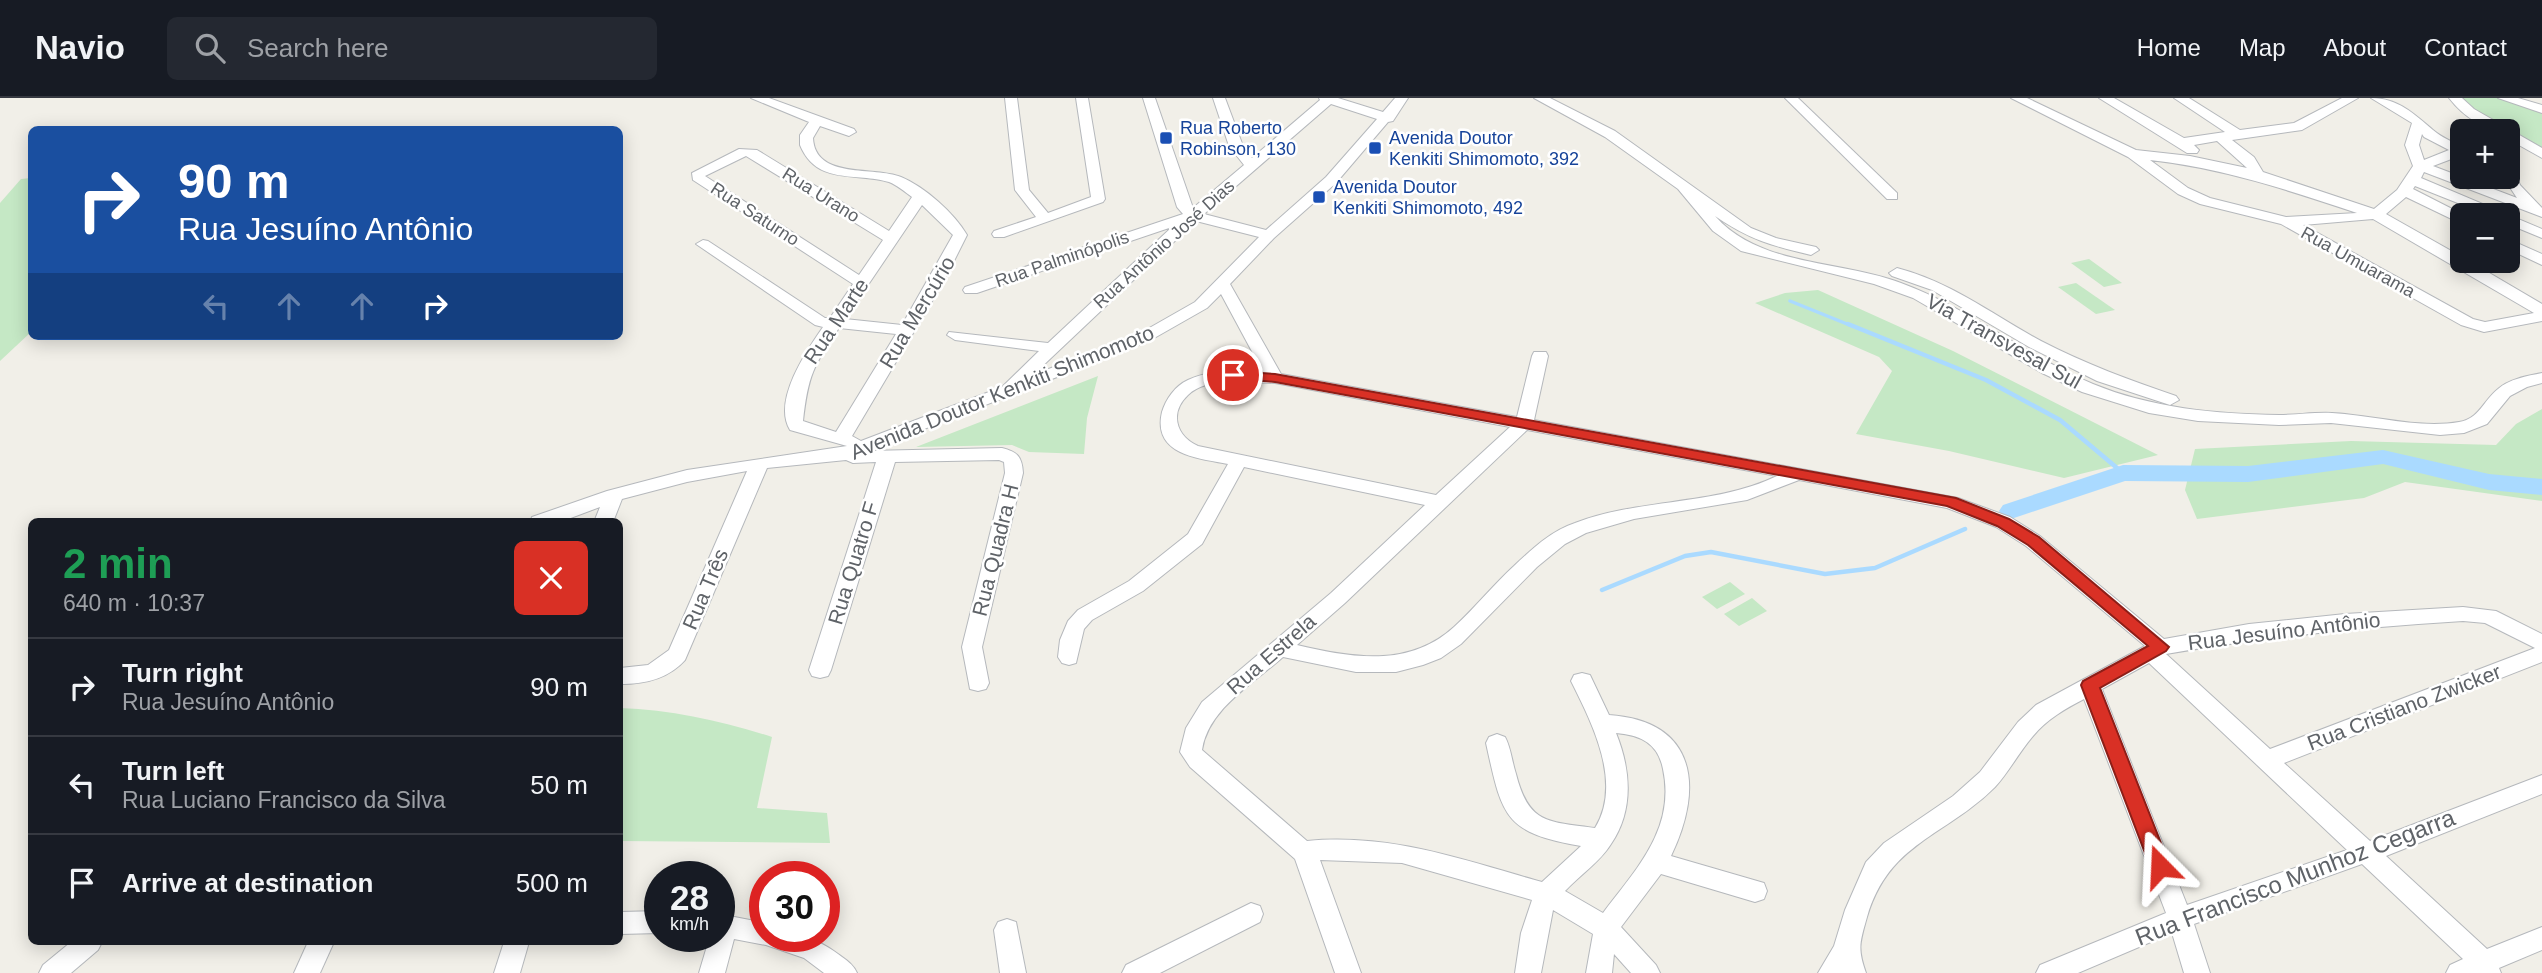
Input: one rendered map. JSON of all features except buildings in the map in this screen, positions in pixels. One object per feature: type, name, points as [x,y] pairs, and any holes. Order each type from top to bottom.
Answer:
[{"type":"street","points":[[757,98],[849,132]]},
{"type":"street","points":[[1011,98],[1021,190],[1045,219]]},
{"type":"street","points":[[999,234],[1089,204],[1099,196],[1082,98]]},
{"type":"street","points":[[1149,98],[1180,201],[1193,216],[1269,235]]},
{"type":"street","points":[[1219,98],[1236,146],[1251,166]]},
{"type":"street","name":"Avenida Doutor Kenkiti Shimomoto","points":[[550,518],[614,495],[687,476],[841,446],[867,447],[1143,338],[1201,306],[1269,235],[1331,180],[1402,98]]},
{"type":"street","name":"Via Transvesal Sul","points":[[1539,98],[1610,134],[1746,231],[1771,241],[1890,271],[1938,287],[2049,352],[2103,377],[2134,396]]},
{"type":"street","points":[[1791,98],[1892,196]]},
{"type":"street","points":[[2017,98],[2094,138],[2133,154],[2172,184],[2193,196],[2286,222]]},
{"type":"street","points":[[2105,98],[2136,118],[2183,142],[2194,153],[2190,160]]},
{"type":"street","points":[[2180,98],[2238,135]]},
{"type":"street","points":[[2183,142],[2297,127],[2352,98]]},
{"type":"street","points":[[2375,214],[2409,186],[2420,166],[2460,151],[2442,139],[2416,129],[2376,98]]},
{"type":"street","points":[[2455,98],[2469,112],[2481,119]]},
{"type":"street","points":[[2504,98],[2542,109]]},
{"type":"street","points":[[1327,99],[1388,117]]},
{"type":"street","name":"Rua Antônio José Dias","points":[[1003,394],[1193,216],[1327,99]]},
{"type":"street","points":[[818,120],[809,131],[806,142],[811,154],[818,160],[850,175],[894,179],[919,198]]},
{"type":"street","points":[[2416,129],[2413,152],[2420,166],[2538,211]]},
{"type":"street","points":[[2220,137],[2249,160],[2258,175]]},
{"type":"street","points":[[2442,139],[2450,139]]},
{"type":"street","points":[[2520,142],[2542,154]]},
{"type":"street","name":"Rua Urano","points":[[750,152],[891,239]]},
{"type":"street","name":"Rua Saturno","points":[[750,152],[701,171],[698,177],[862,283]]},
{"type":"street","points":[[2133,154],[2190,160],[2258,175],[2375,214],[2434,246],[2542,314]]},
{"type":"street","points":[[2409,186],[2462,203]]},
{"type":"street","points":[[2409,186],[2450,212]]},
{"type":"street","points":[[2517,189],[2538,211]]},
{"type":"street","name":"Via Transvesal Sul","points":[[1685,190],[1727,236],[1758,252],[1879,280],[1919,295],[1972,323],[2028,359],[2088,388],[2134,396],[2198,416],[2331,418],[2440,429],[2464,427],[2481,420],[2504,393],[2521,383],[2542,377]]},
{"type":"street","name":"Rua Marte","points":[[841,446],[799,427],[794,421],[802,372],[919,198]]},
{"type":"street","name":"Rua Mercúrio","points":[[841,446],[960,235],[954,223],[919,198]]},
{"type":"street","name":"Rua Umuarama","points":[[2286,222],[2375,214]]},
{"type":"street","name":"Rua Palminópolis","points":[[971,290],[1193,216]]},
{"type":"street","name":"Rua Umuarama","points":[[2286,222],[2475,325],[2495,325],[2542,314]]},
{"type":"street","points":[[2520,224],[2542,234]]},
{"type":"street","points":[[1758,252],[1771,241]]},
{"type":"street","points":[[702,244],[821,323],[906,330]]},
{"type":"street","points":[[2520,249],[2542,260]]},
{"type":"street","points":[[1801,261],[1820,252]]},
{"type":"street","points":[[1223,284],[1258,352],[1275,378]]},
{"type":"street","points":[[1201,306],[1236,308]]},
{"type":"street","points":[[955,335],[1051,348]]},
{"type":"street","points":[[1233,375],[1258,352]]},
{"type":"street","points":[[1525,422],[1541,356]]},
{"type":"street","points":[[1439,502],[1193,451],[1178,445],[1168,427],[1170,408],[1177,395],[1202,380],[1233,375],[1275,378],[1951,502],[2003,522],[2034,541],[2156,649],[2267,760],[2486,968]]},
{"type":"street","name":"Rua Estrela","points":[[1348,973],[1312,869],[1303,852],[1213,775],[1191,752],[1197,724],[1210,708],[1338,598],[1525,422]]},
{"type":"street","points":[[841,446],[887,457]]},
{"type":"street","name":"Rua Quadra H","points":[[887,457],[1002,454],[1013,459],[1014,473],[972,647],[978,683]]},
{"type":"street","name":"Rua Quatro F","points":[[820,670],[887,457]]},
{"type":"street","points":[[1069,657],[1070,640],[1075,626],[1085,615],[1136,586],[1195,539],[1239,460]]},
{"type":"street","name":"Rua Três","points":[[623,676],[649,674],[668,667],[678,654],[760,463]]},
{"type":"street","points":[[1278,648],[1367,665],[1401,662],[1434,652],[1462,632],[1517,573],[1562,537],[1578,528],[1622,516],[1741,495],[1771,486],[1799,472]]},
{"type":"street","points":[[605,518],[614,495]]},
{"type":"street","name":"Rua Jesuíno Antônio","points":[[1830,973],[1849,961],[1865,890],[1875,869],[1892,850],[1961,803],[1988,779],[2026,728],[2045,711],[2156,649],[2249,632],[2345,621],[2463,614],[2489,617],[2542,643]]},
{"type":"street","name":"Rua Cristiano Zwicker","points":[[2267,760],[2542,654]]},
{"type":"street","points":[[1528,973],[1538,917],[1548,894],[1602,839],[1613,814],[1618,776],[1603,723],[1582,681]]},
{"type":"street","points":[[2090,685],[2180,918],[2197,973]]},
{"type":"street","points":[[1598,973],[1607,929],[1657,862],[1678,810],[1678,779],[1671,752],[1655,733],[1630,725],[1603,723]]},
{"type":"street","points":[[1497,743],[1510,797],[1519,816],[1542,830],[1602,839]]},
{"type":"street","name":"Rua Francisco Munhoz Cegarra","points":[[2049,973],[2180,918],[2366,853],[2542,784]]},
{"type":"street","points":[[1303,852],[1331,849],[1402,853],[1548,894],[1607,929],[1647,973]]},
{"type":"street","points":[[1657,862],[1755,891]]},
{"type":"street","points":[[1135,973],[1251,914]]},
{"type":"street","points":[[623,923],[644,922]]},
{"type":"street","points":[[1007,930],[1013,973]]},
{"type":"street","points":[[2459,973],[2486,968],[2542,938]]},
{"type":"street","points":[[52,973],[85,945]]},
{"type":"street","points":[[307,973],[320,945]]},
{"type":"street","points":[[507,973],[516,945]]},
{"type":"street","points":[[712,973],[717,952]]},
{"type":"street","points":[[817,952],[844,973]]},
{"type":"green space","points":[[2458,98],[2500,98],[2542,111],[2542,151],[2520,139],[2520,119],[2488,119]]},
{"type":"green space","points":[[28,178],[28,335],[0,361],[0,203],[21,179]]},
{"type":"green space","points":[[2089,259],[2122,283],[2104,287],[2071,263]]},
{"type":"green space","points":[[2076,283],[2115,310],[2096,314],[2058,287]]},
{"type":"green space","points":[[1818,290],[1953,351],[2158,455],[2064,478],[1949,451],[1856,434],[1892,371],[1879,357],[1755,303],[1785,293]]},
{"type":"green space","points":[[1098,376],[1087,418],[1084,454],[1029,452],[1012,445],[916,447]]},
{"type":"green space","points":[[2542,409],[2542,501],[2405,482],[2364,498],[2197,519],[2185,490],[2195,449],[2351,441],[2496,445],[2516,424]]},
{"type":"green space","points":[[1730,582],[1745,594],[1717,609],[1702,597]]},
{"type":"green space","points":[[1752,598],[1767,611],[1739,626],[1724,614]]},
{"type":"green space","points":[[623,708],[697,717],[772,737],[757,808],[827,813],[830,843],[623,841]]},
{"type":"waterway","points":[[1790,301],[1852,326]]},
{"type":"waterway","points":[[1848,324],[1986,380],[2060,420],[2123,473]]},
{"type":"waterway","points":[[2011,511],[2123,473],[2248,474],[2383,457],[2489,482],[2542,487]]},
{"type":"waterway","points":[[1602,590],[1685,556],[1711,552],[1825,574],[1875,568],[1965,529]]},
{"type":"place","name":"Rua Roberto Robinson, 130","points":[[1166,138]]},
{"type":"place","name":"Avenida Doutor Kenkiti Shimomoto, 392","points":[[1375,148]]},
{"type":"place","name":"Avenida Doutor Kenkiti Shimomoto, 492","points":[[1319,197]]},
{"type":"route","points":[[1233,375],[1275,378],[1799,472],[1951,502],[2003,522],[2034,541],[2091,586],[2160,647],[2090,685],[2160,866]]}]
